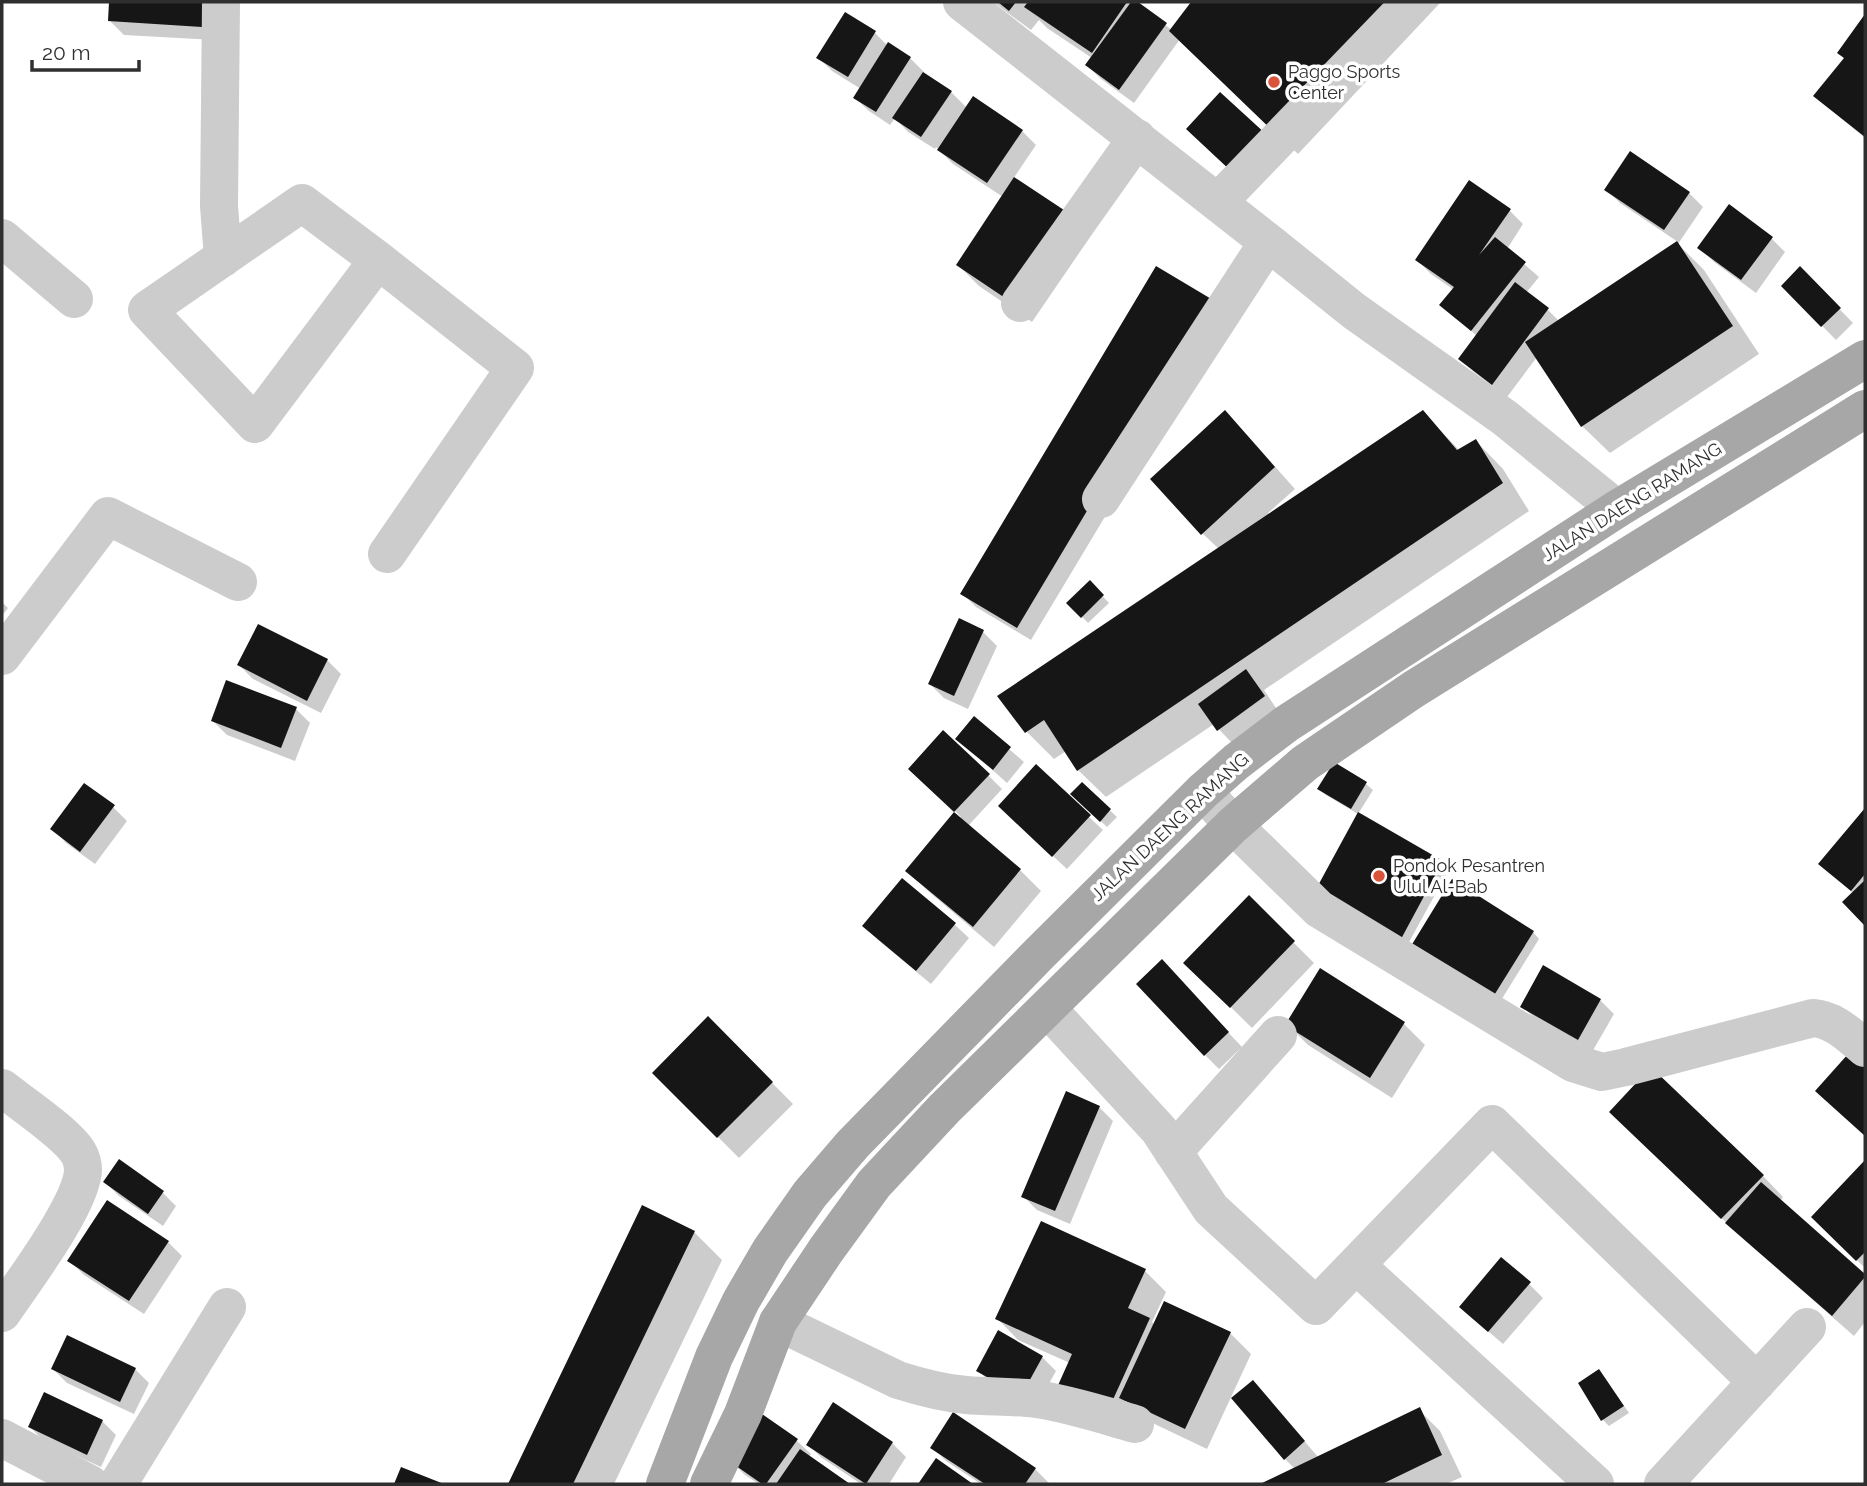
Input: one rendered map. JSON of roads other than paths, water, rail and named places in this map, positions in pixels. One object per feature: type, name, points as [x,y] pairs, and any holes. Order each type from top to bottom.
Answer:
[{"type":"main road","name":"JALAN DAENG RAMANG","points":[[665,1484],[714,1357],[741,1301],[770,1251],[810,1194],[853,1144],[1203,791],[1286,724],[1617,509],[1865,359]]},
{"type":"main road","points":[[709,1484],[743,1414],[778,1322],[874,1184],[944,1109],[1233,825],[1305,763],[1414,689],[1865,409]]},
{"type":"main road","points":[[741,1301],[778,1322]]},
{"type":"street","points":[[221,2],[219,206],[223,258]]},
{"type":"street","points":[[962,2],[1354,311],[1505,418],[1617,509]]},
{"type":"street","points":[[1218,202],[1411,2]]},
{"type":"street","points":[[1020,303],[1137,138]]},
{"type":"street","points":[[379,260],[255,424],[147,310],[302,203],[379,260],[515,368],[387,554]]},
{"type":"street","points":[[2,238],[74,299]]},
{"type":"street","points":[[1101,499],[1268,242]]},
{"type":"street","points":[[2,656],[108,516],[238,582]]},
{"type":"street","points":[[1203,791],[1233,825],[1319,909],[1573,1063],[1602,1072],[1813,1018],[1835,1024],[1865,1048]]},
{"type":"street","points":[[1047,1008],[1159,1130],[1211,1209],[1316,1306],[1492,1124],[1757,1382]]},
{"type":"street","points":[[1173,1152],[1278,1035]]},
{"type":"street","points":[[2,1088],[69,1140],[80,1155],[83,1170],[77,1194],[60,1225],[2,1313]]},
{"type":"street","points":[[1356,1265],[1595,1484]]},
{"type":"street","points":[[118,1484],[227,1307]]},
{"type":"street","points":[[778,1322],[898,1380],[918,1386],[969,1395],[1046,1401],[1135,1424]]},
{"type":"street","points":[[1663,1484],[1807,1327]]},
{"type":"street","points":[[2,1438],[82,1482]]},
{"type":"place","name":"Paggo Sports Center","points":[[1274,82]]},
{"type":"place","name":"Pondok Pesantren Ulul Al-Bab","points":[[1379,876]]}]
